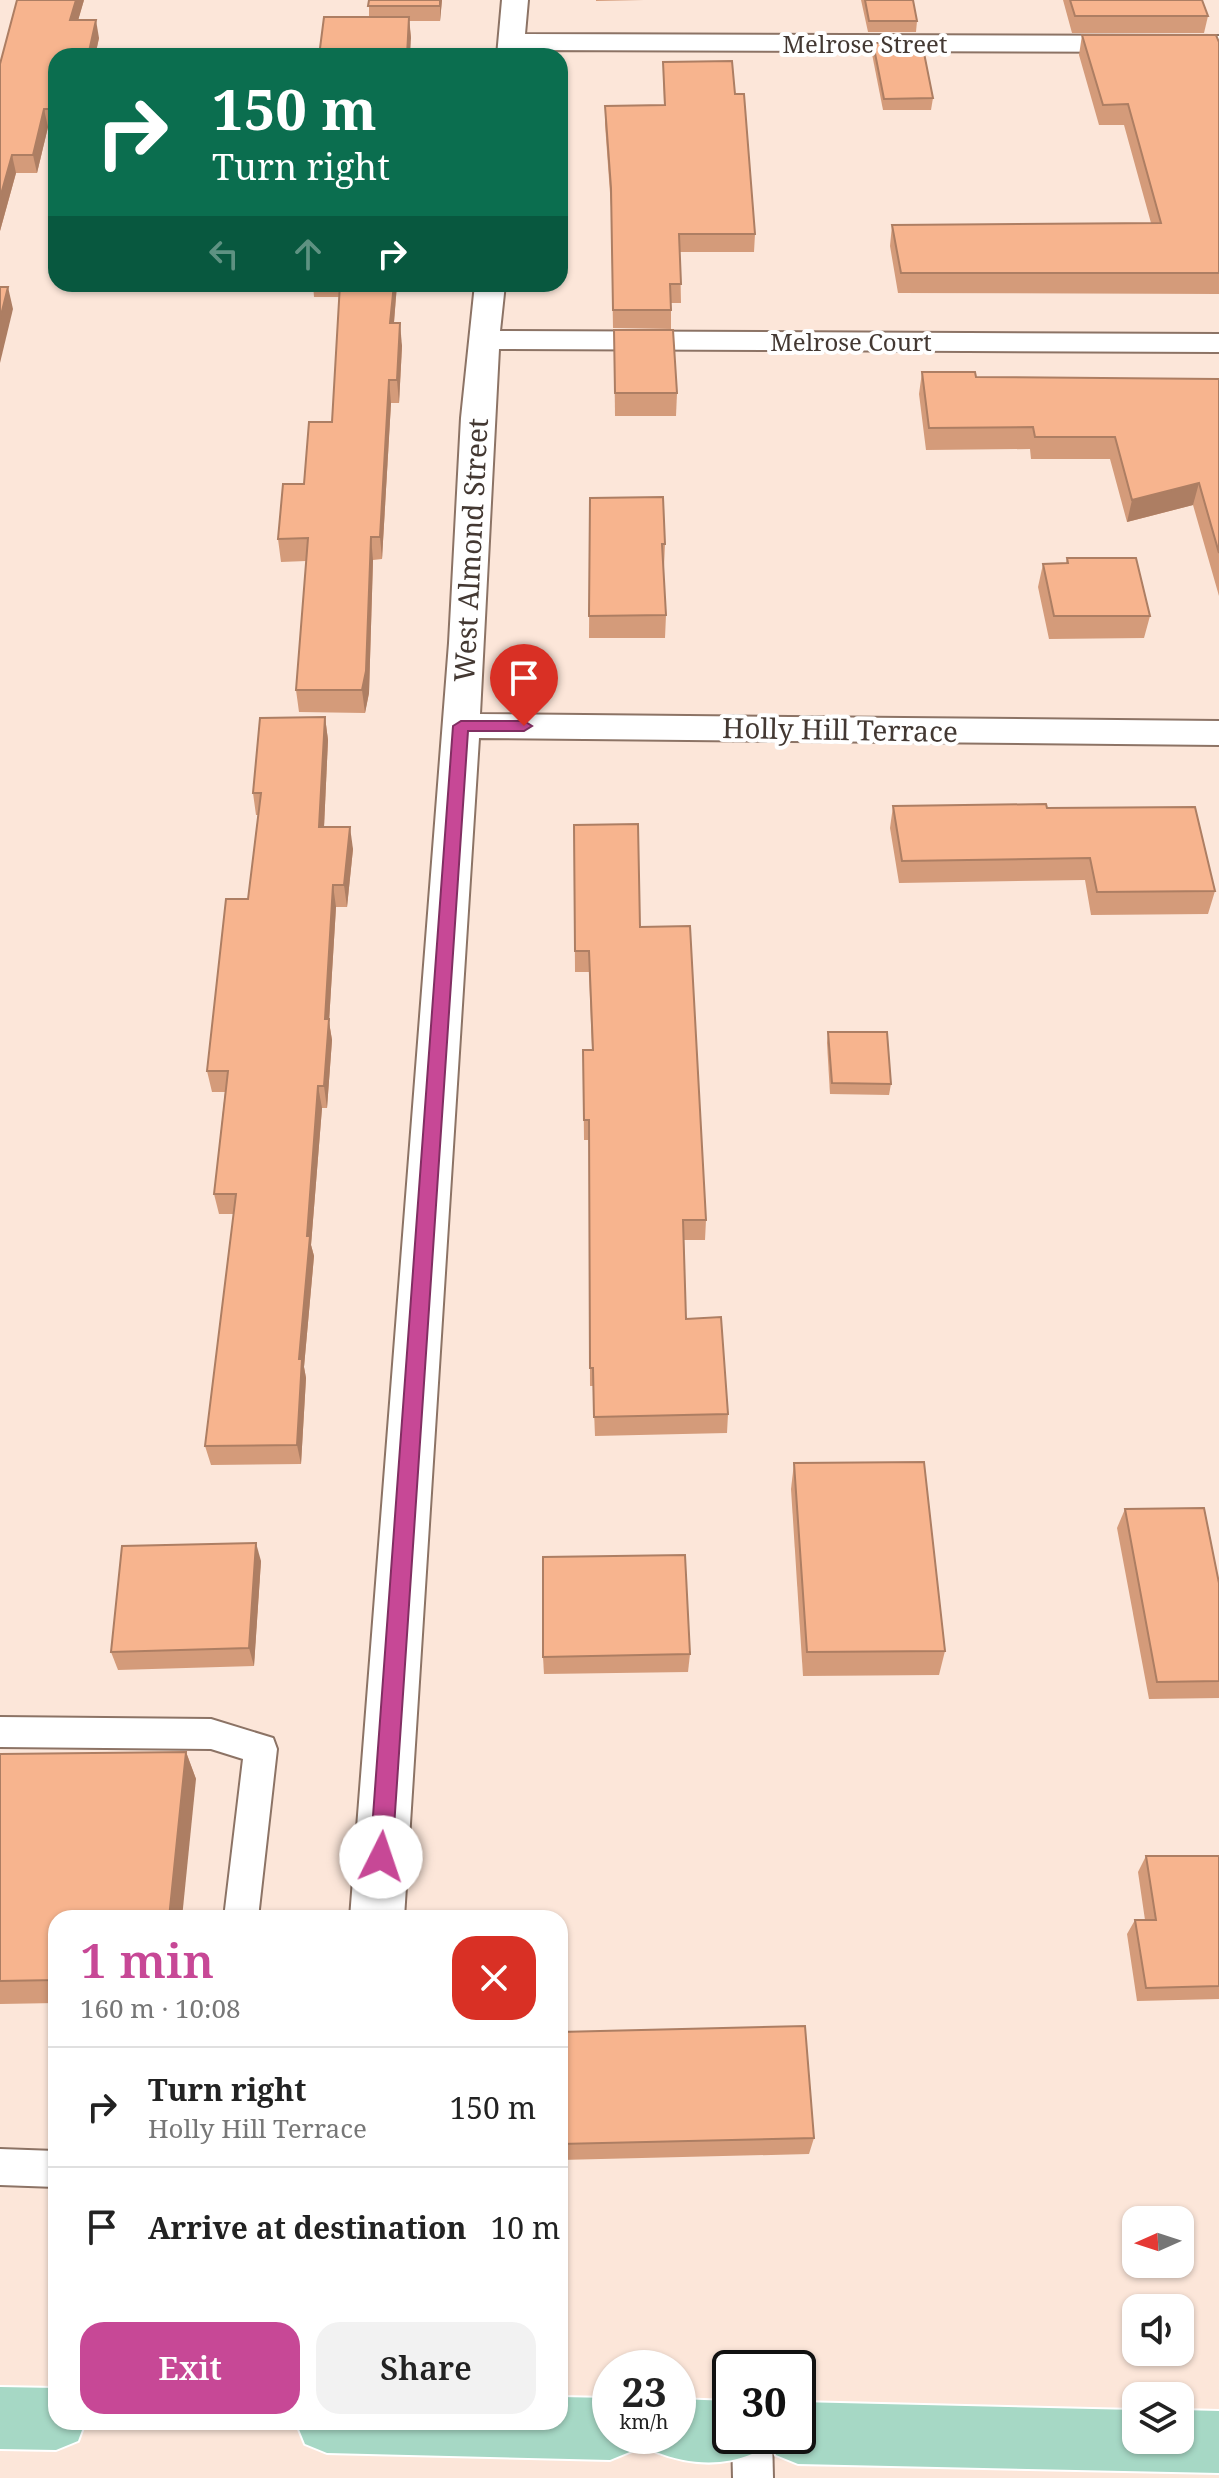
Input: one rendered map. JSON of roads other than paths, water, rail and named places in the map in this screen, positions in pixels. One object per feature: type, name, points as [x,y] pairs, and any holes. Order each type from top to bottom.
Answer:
[{"type":"main road","points":[[0,2418],[48,2419]]},
{"type":"main road","points":[[568,2428],[592,2429]]},
{"type":"main road","points":[[816,2433],[1219,2442]]},
{"type":"street","points":[[511,48],[515,0]]},
{"type":"street","name":"Melrose Street","points":[[568,49],[1219,44]]},
{"type":"street","name":"West Almond Street","points":[[378,1910],[461,726],[471,509],[489,292]]},
{"type":"street","name":"Melrose Court","points":[[483,340],[1219,343]]},
{"type":"street","name":"Holly Hill Terrace","points":[[461,726],[1219,733]]},
{"type":"lane","points":[[0,1732],[211,1734],[261,1749],[242,1910]]},
{"type":"lane","points":[[0,2167],[48,2169]]},
{"type":"lane","points":[[752,2454],[753,2478]]}]
